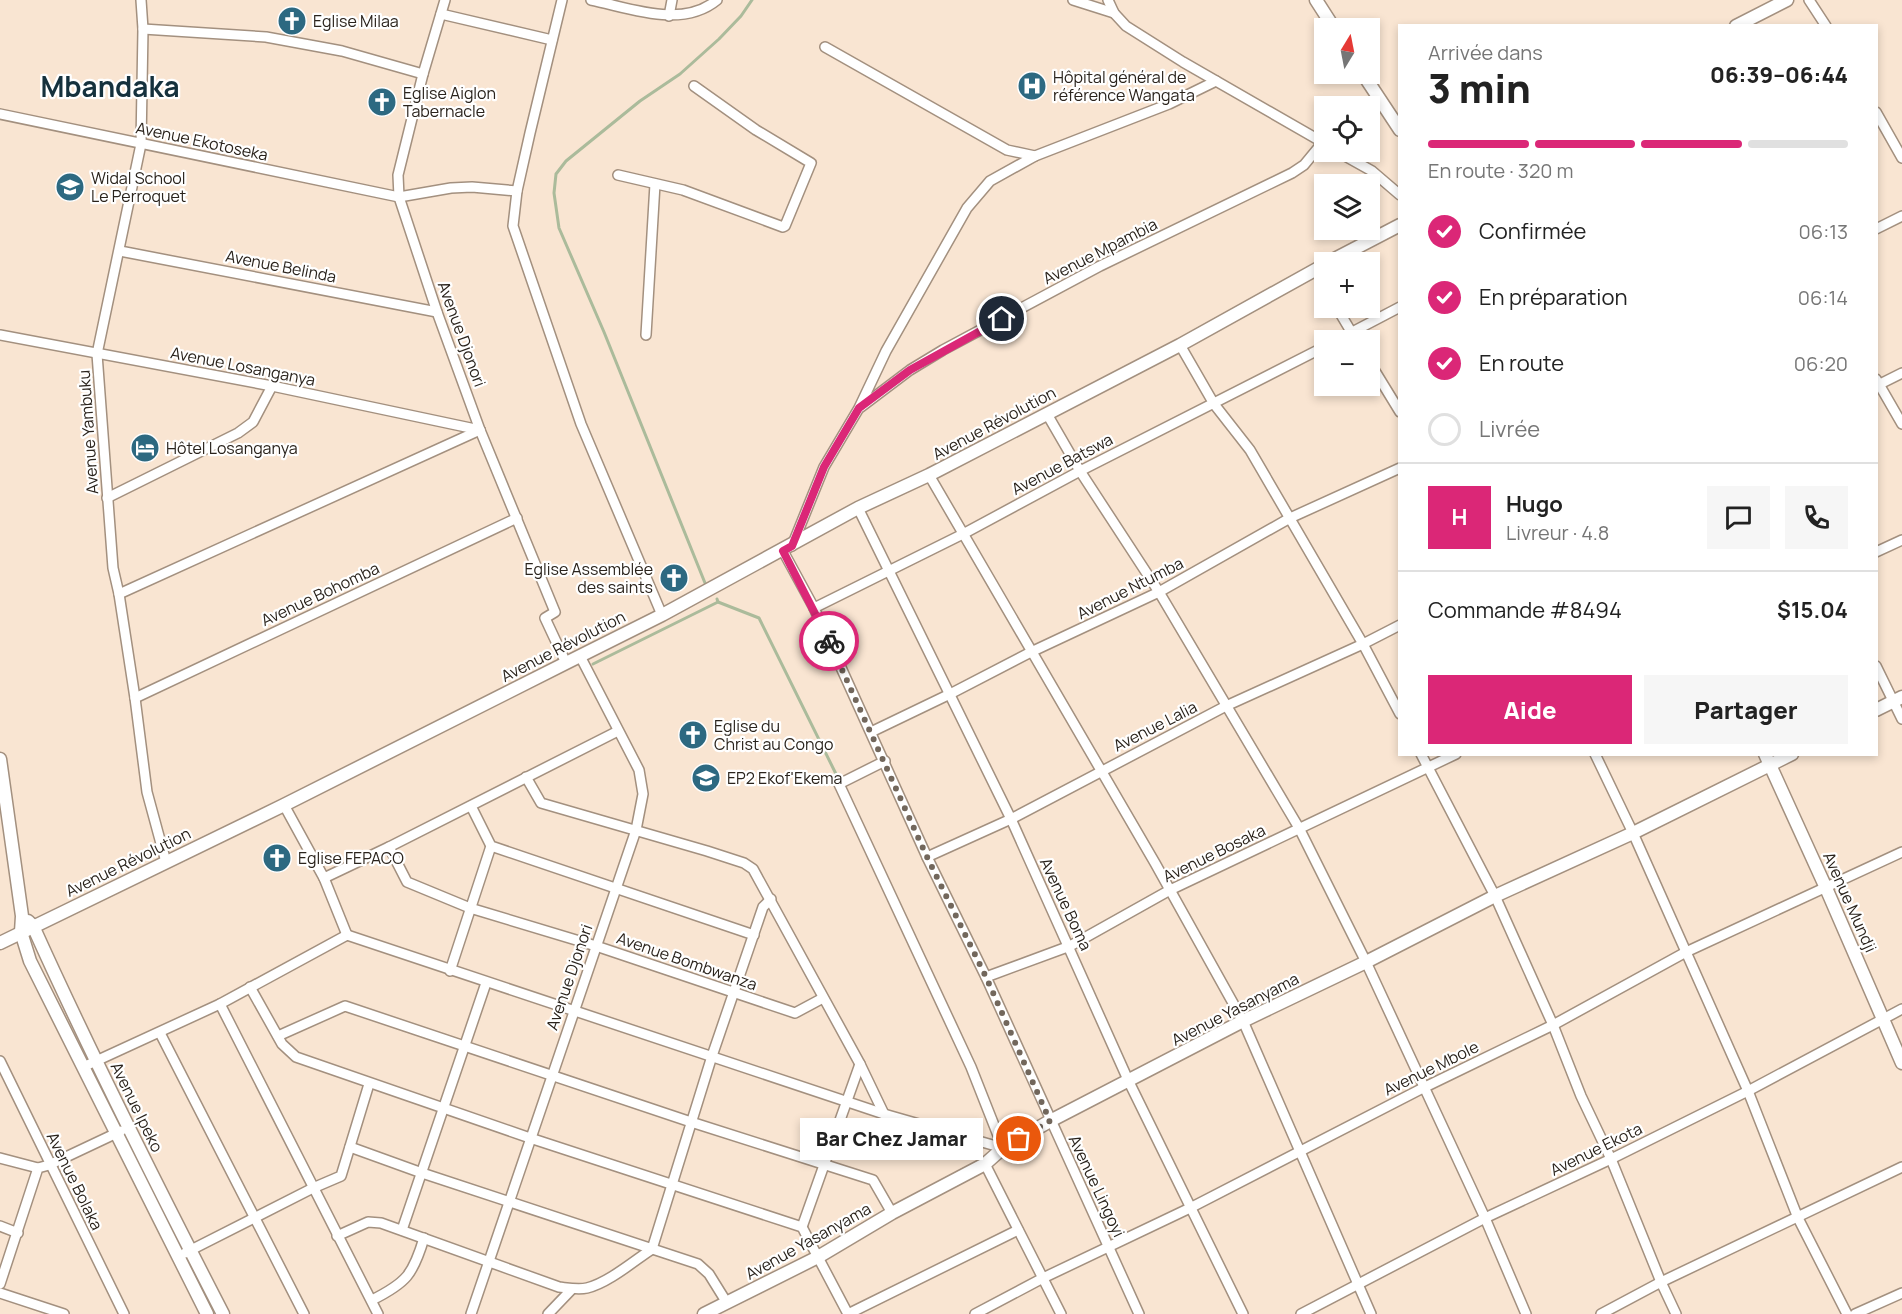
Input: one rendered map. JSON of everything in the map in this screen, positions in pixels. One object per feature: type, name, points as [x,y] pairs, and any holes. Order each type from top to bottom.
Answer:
[{"type":"street","name":"Avenue Yambuku","points":[[141,0],[143,29],[141,144],[97,354],[113,568],[135,698],[147,792],[166,862]]},
{"type":"street","name":"Avenue Djonori","points":[[445,0],[423,74],[399,175],[399,197],[437,312],[480,430],[555,612],[545,618],[566,663]]},
{"type":"street","points":[[562,0],[517,191],[513,226],[581,424],[662,615]]},
{"type":"street","points":[[591,0],[669,16],[694,12],[717,0]]},
{"type":"street","points":[[669,16],[672,0]]},
{"type":"street","points":[[1073,0],[1114,13]]},
{"type":"street","points":[[1108,0],[1114,13],[1126,26],[1314,137]]},
{"type":"street","points":[[1316,0],[1328,18]]},
{"type":"street","points":[[1740,24],[1787,0]]},
{"type":"street","points":[[1809,0],[1825,24]]},
{"type":"street","points":[[441,14],[552,40]]},
{"type":"street","points":[[143,29],[266,37],[342,51],[423,74]]},
{"type":"street","points":[[825,47],[1007,150],[1035,156]]},
{"type":"street","points":[[787,548],[824,467],[859,408],[886,351],[967,208],[990,181],[1035,156],[1169,104],[1216,81]]},
{"type":"street","points":[[1370,84],[1398,127]]},
{"type":"street","points":[[618,175],[683,190],[785,226],[811,163],[756,130],[694,86]]},
{"type":"street","name":"Avenue Ekotoseka","points":[[0,114],[399,197]]},
{"type":"street","points":[[1878,116],[1902,158]]},
{"type":"street","name":"Avenue Mpambia","points":[[859,408],[910,370],[943,350],[1100,266],[1292,173],[1314,154]]},
{"type":"street","points":[[1356,162],[1372,171],[1398,193]]},
{"type":"street","points":[[646,335],[655,184]]},
{"type":"street","points":[[399,197],[451,188],[471,187],[517,191]]},
{"type":"street","points":[[1878,228],[1902,216]]},
{"type":"street","points":[[1348,252],[1398,226]]},
{"type":"street","name":"Avenue Belinda","points":[[120,251],[437,312]]},
{"type":"street","name":"Avenue Révolution","points":[[0,943],[285,804],[662,615],[858,508],[929,475],[1180,345],[1314,271]]},
{"type":"street","points":[[1364,330],[1398,308]]},
{"type":"street","name":"Avenue Losanganya","points":[[0,335],[272,386],[480,430]]},
{"type":"street","points":[[1180,345],[1214,404],[1250,450],[1363,644],[1398,710]]},
{"type":"street","name":"Avenue Batswa","points":[[814,608],[963,534],[1080,471],[1314,352]]},
{"type":"street","points":[[1902,372],[1878,383],[1902,424]]},
{"type":"street","points":[[1380,379],[1398,409]]},
{"type":"street","points":[[107,498],[238,433],[253,422],[272,386]]},
{"type":"street","points":[[1047,414],[1080,471],[1159,592],[1299,828],[1366,962],[1485,1218],[1526,1314]]},
{"type":"street","points":[[119,594],[480,430]]},
{"type":"street","name":"Avenue Ntumba","points":[[871,732],[1031,652],[1159,592],[1290,518],[1398,469]]},
{"type":"street","points":[[929,475],[1170,890],[1243,1021],[1371,1314]]},
{"type":"street","name":"Avenue Boma","points":[[858,508],[1011,819],[1070,946],[1129,1082],[1243,1314]]},
{"type":"street","name":"Avenue Bohomba","points":[[135,698],[517,518]]},
{"type":"street","points":[[1878,551],[1902,540]]},
{"type":"street","name":"Avenue Lingoyi","points":[[787,548],[927,857],[986,977],[1139,1314]]},
{"type":"street","name":"Avenue Lalia","points":[[927,857],[1011,819],[1226,706],[1398,627]]},
{"type":"street","name":"Avenue Djonori","points":[[471,1314],[573,1009],[636,830],[643,794],[639,771],[580,656]]},
{"type":"street","points":[[1878,669],[1898,699],[1902,719]]},
{"type":"street","points":[[1878,709],[1898,699]]},
{"type":"street","points":[[324,878],[471,807],[618,731]]},
{"type":"street","points":[[1422,756],[1496,896],[1676,1314]]},
{"type":"street","name":"Avenue Bosaka","points":[[986,977],[1070,946],[1170,890],[1452,756]]},
{"type":"street","points":[[1595,756],[1633,832],[1748,1091],[1798,1218],[1847,1314]]},
{"type":"street","name":"Avenue Yasanyama","points":[[704,1314],[818,1257],[892,1213],[985,1164],[1003,1148],[1050,1121],[1243,1021],[1496,896],[1633,832],[1767,760],[1784,756]]},
{"type":"street","name":"Avenue Ipeko","points":[[0,759],[4,816],[22,916],[21,932],[30,961],[207,1314]]},
{"type":"street","name":"Avenue Mundji","points":[[1767,760],[1902,1063]]},
{"type":"street","points":[[885,761],[839,784],[971,1067],[1003,1148]]},
{"type":"street","points":[[526,777],[541,803],[744,863],[759,876],[822,999],[860,1064],[884,1114]]},
{"type":"street","points":[[285,804],[324,878],[346,935]]},
{"type":"street","points":[[450,970],[490,846],[471,807]]},
{"type":"street","points":[[490,846],[754,935]]},
{"type":"street","name":"Avenue Bombwanza","points":[[389,847],[407,882],[470,908],[596,946],[795,1013],[822,999]]},
{"type":"street","name":"Avenue Mbole","points":[[975,1314],[1043,1278],[1190,1209],[1423,1088],[1552,1025],[1686,952],[1902,852]]},
{"type":"street","points":[[337,1236],[373,1221],[559,1287],[572,1289],[587,1288],[599,1283],[652,1249],[712,1056],[764,907],[771,899]]},
{"type":"street","name":"Avenue Ipeko","points":[[22,916],[33,926],[128,1128],[223,1314]]},
{"type":"street","points":[[82,1067],[220,1004],[346,935],[884,1114],[1003,1148]]},
{"type":"street","points":[[402,1230],[486,983]]},
{"type":"street","points":[[250,987],[282,1044],[296,1057],[369,1084],[802,1227],[848,1314],[1018,1230]]},
{"type":"street","points":[[220,1004],[378,1314]]},
{"type":"street","points":[[278,1036],[345,1006],[691,1122],[873,1180],[892,1213]]},
{"type":"street","name":"Avenue Ekota","points":[[1301,1314],[1485,1218],[1748,1091],[1902,1009]]},
{"type":"street","points":[[58,1020],[72,1013]]},
{"type":"street","points":[[160,1033],[304,1314]]},
{"type":"street","name":"Avenue Bolaka","points":[[0,1061],[123,1314]]},
{"type":"street","points":[[802,1227],[860,1064]]},
{"type":"street","points":[[178,1257],[341,1176],[369,1084]]},
{"type":"street","points":[[0,1158],[38,1168],[128,1128]]},
{"type":"street","points":[[350,1147],[698,1264],[709,1274],[727,1303]]},
{"type":"street","points":[[985,1164],[1061,1314]]},
{"type":"street","points":[[1601,1314],[1661,1282],[1902,1167]]},
{"type":"street","points":[[0,1284],[38,1168]]},
{"type":"street","points":[[0,1226],[18,1233]]},
{"type":"street","points":[[372,1300],[393,1289],[408,1276],[417,1262],[424,1238]]},
{"type":"street","points":[[548,1314],[572,1289]]},
{"type":"street","points":[[0,1293],[64,1314]]},
{"type":"street","points":[[1856,1314],[1902,1293]]},
{"type":"waterway","points":[[705,583],[604,332],[559,228],[554,193],[556,174],[566,161],[640,101],[680,74],[719,39],[741,16],[752,0]]},
{"type":"waterway","points":[[593,664],[718,602],[717,599]]},
{"type":"waterway","points":[[718,602],[759,618],[837,776]]},
{"type":"way so far","points":[[829,641],[927,857],[986,977],[1050,1121],[1019,1139]]},
{"type":"place","name":"Eglise Milaa","points":[[292,21]]},
{"type":"place","name":"Hôpital général de référence Wangata","points":[[1032,86]]},
{"type":"place","name":"Eglise Aiglon Tabernacle","points":[[382,102]]},
{"type":"place","name":"Widal School Le Perroquet","points":[[70,187]]},
{"type":"place","name":"Hôtel Losanganya","points":[[145,448]]},
{"type":"place","name":"Eglise Assemblée des saints","points":[[674,578]]},
{"type":"place","name":"Eglise du Christ au Congo","points":[[693,735]]},
{"type":"place","name":"EP2 Ekof'Ekema","points":[[706,778]]},
{"type":"place","name":"Eglise FEPACO","points":[[277,858]]},
{"type":"place","name":"Bar Chez Jamar","points":[[1019,1139]]},
{"type":"district","name":"Mbandaka","points":[[110,87]]},
{"type":"route","points":[[829,641],[783,551],[792,546],[824,467],[859,408],[910,370],[1002,319]]}]
